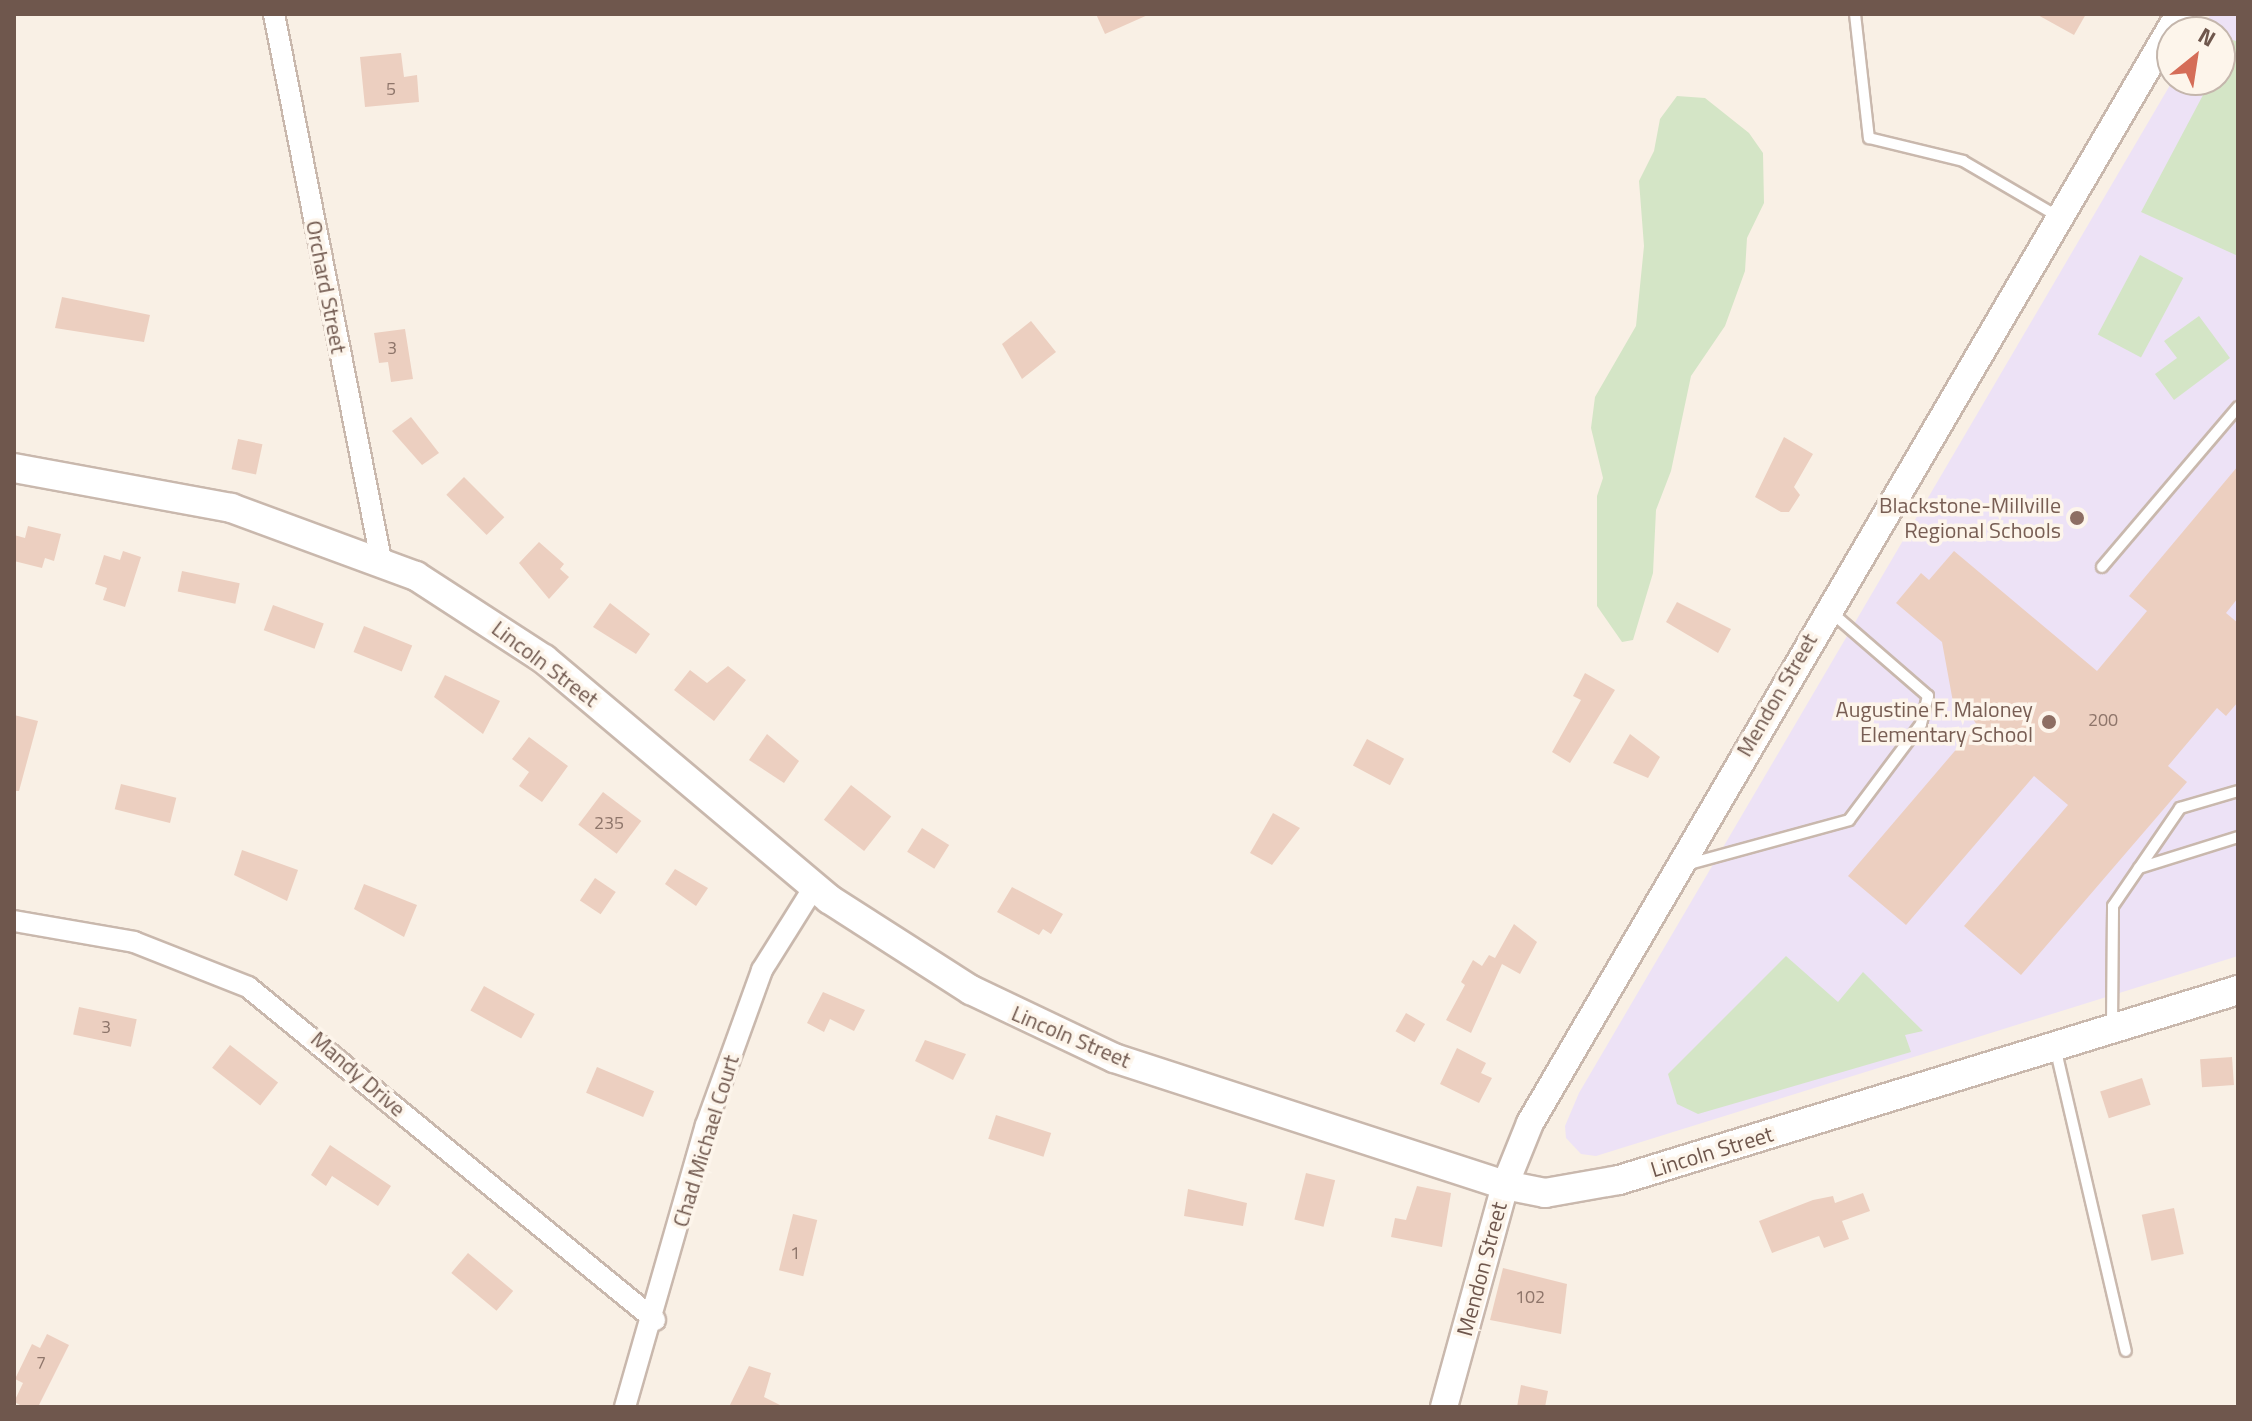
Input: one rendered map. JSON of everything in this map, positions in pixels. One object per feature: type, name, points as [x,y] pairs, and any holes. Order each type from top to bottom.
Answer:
[{"type":"main road","name":"Lincoln Street","points":[[14,468],[231,508],[381,560],[447,593],[544,659],[814,887],[959,984],[1081,1044],[1505,1185],[1545,1193],[1619,1180],[2238,990]]},
{"type":"street","name":"Orchard Street","points":[[274,14],[381,560]]},
{"type":"street","name":"Mendon Street","points":[[1444,1407],[1505,1185],[1530,1123],[1676,868],[2179,14]]},
{"type":"street","name":"Chad Michael Court","points":[[625,1407],[655,1320],[706,1125],[756,984],[790,918],[814,887]]},
{"type":"street","name":"Mandy Drive","points":[[14,921],[134,942],[248,987],[655,1320]]},
{"type":"lane","points":[[1855,14],[1869,138],[1963,161],[2059,217]]},
{"type":"lane","points":[[2102,567],[2238,407]]},
{"type":"lane","points":[[1676,868],[1849,820],[1921,724],[1928,696],[1828,609]]},
{"type":"lane","points":[[2112,1028],[2113,906],[2180,808],[2238,791]]},
{"type":"lane","points":[[2139,868],[2238,837]]},
{"type":"lane","points":[[2055,1045],[2126,1351]]},
{"type":"shaded area","name":"Blackstone-Millville Regional Schools","points":[[2238,14],[2238,956],[1596,1156],[1581,1154],[1566,1138],[1565,1126],[1579,1093],[2164,96],[2236,96],[2236,16],[2210,16]]},
{"type":"green space","points":[[2238,42],[2238,256],[2141,212],[2203,96],[2236,96]]},
{"type":"green space","points":[[1677,96],[1705,98],[1749,133],[1763,153],[1764,203],[1747,238],[1745,271],[1725,326],[1691,376],[1671,471],[1656,510],[1653,573],[1633,640],[1622,642],[1597,606],[1597,496],[1603,478],[1591,428],[1595,397],[1636,326],[1644,246],[1639,181],[1654,151],[1660,119]]},
{"type":"green space","points":[[2140,255],[2183,278],[2141,357],[2098,334]]},
{"type":"green space","points":[[2199,316],[2230,358],[2174,400],[2155,374],[2177,358],[2164,341]]},
{"type":"green space","points":[[1786,956],[1838,1002],[1863,972],[1923,1031],[1905,1035],[1911,1052],[1698,1114],[1677,1104],[1668,1074]]},
{"type":"building","points":[[1096,14],[1150,14],[1105,34]]},
{"type":"building","points":[[2036,14],[2086,14],[2074,35]]},
{"type":"building","points":[[401,53],[404,77],[417,75],[419,102],[365,107],[360,57]]},
{"type":"building","points":[[62,297],[150,315],[144,342],[55,328]]},
{"type":"building","points":[[1031,321],[1056,352],[1022,379],[1002,344]]},
{"type":"building","points":[[405,329],[413,379],[391,382],[388,362],[379,363],[374,333]]},
{"type":"building","points":[[411,417],[439,453],[422,465],[392,431]]},
{"type":"building","points":[[1784,437],[1813,454],[1794,487],[1800,495],[1789,512],[1781,512],[1755,497]]},
{"type":"building","points":[[238,439],[262,444],[256,475],[232,469]]},
{"type":"building","points":[[2238,466],[2238,598],[2226,613],[2238,623],[2238,702],[2226,716],[2217,708],[2168,766],[2187,782],[2021,975],[1964,926],[2068,805],[2034,776],[1906,925],[1848,876],[1977,725],[1960,700],[1953,702],[1942,642],[1896,603],[1921,573],[1929,580],[1954,551],[2097,671],[2147,611],[2129,596]]},
{"type":"building","points":[[464,477],[504,517],[487,535],[446,495]]},
{"type":"building","points":[[28,526],[61,534],[54,561],[45,558],[42,568],[14,561],[14,535],[25,538]]},
{"type":"building","points":[[539,542],[564,564],[560,569],[569,577],[549,599],[519,563]]},
{"type":"building","points":[[123,551],[141,557],[125,607],[103,600],[107,588],[95,584],[104,555],[120,560]]},
{"type":"building","points":[[182,571],[240,583],[235,604],[178,592]]},
{"type":"building","points":[[1677,602],[1731,629],[1718,653],[1666,622]]},
{"type":"building","points":[[610,603],[650,634],[636,654],[593,627]]},
{"type":"building","points":[[273,605],[324,623],[315,649],[264,630]]},
{"type":"building","points":[[364,626],[412,645],[402,671],[354,652]]},
{"type":"building","points":[[728,666],[746,680],[714,721],[674,690],[690,670],[707,683]]},
{"type":"building","points":[[1585,673],[1615,690],[1570,763],[1552,752],[1581,700],[1573,696]]},
{"type":"building","points":[[445,675],[500,701],[483,734],[434,697]]},
{"type":"building","points":[[14,715],[38,721],[19,791],[14,791]]},
{"type":"building","points":[[767,734],[799,761],[784,783],[749,760]]},
{"type":"building","points":[[1630,734],[1660,757],[1648,778],[1613,763]]},
{"type":"building","points":[[529,737],[568,766],[542,802],[519,786],[529,772],[512,759]]},
{"type":"building","points":[[1367,739],[1404,759],[1390,785],[1353,765]]},
{"type":"building","points":[[121,784],[176,798],[170,823],[115,809]]},
{"type":"building","points":[[851,785],[891,816],[864,851],[824,820]]},
{"type":"building","points":[[603,792],[641,821],[617,854],[578,825]]},
{"type":"building","points":[[1273,813],[1300,828],[1272,865],[1250,853]]},
{"type":"building","points":[[922,828],[949,845],[934,869],[907,852]]},
{"type":"building","points":[[242,850],[298,870],[287,901],[234,875]]},
{"type":"building","points":[[675,869],[708,888],[696,906],[665,884]]},
{"type":"building","points":[[595,878],[616,892],[601,914],[580,900]]},
{"type":"building","points":[[364,884],[417,905],[404,937],[354,909]]},
{"type":"building","points":[[1012,887],[1063,914],[1051,934],[1043,929],[1039,935],[997,912]]},
{"type":"building","points":[[1514,924],[1537,942],[1520,974],[1502,964],[1471,1033],[1446,1020],[1465,985],[1461,982],[1473,960],[1482,966],[1489,955],[1495,958]]},
{"type":"building","points":[[484,986],[535,1014],[521,1039],[470,1010]]},
{"type":"building","points":[[823,992],[865,1010],[854,1031],[830,1019],[824,1032],[807,1023]]},
{"type":"building","points":[[79,1007],[137,1019],[131,1047],[73,1034]]},
{"type":"building","points":[[1406,1013],[1425,1024],[1415,1042],[1396,1031]]},
{"type":"building","points":[[925,1040],[966,1054],[953,1080],[915,1061]]},
{"type":"building","points":[[230,1045],[278,1083],[260,1105],[212,1068]]},
{"type":"building","points":[[1457,1048],[1486,1063],[1481,1073],[1492,1078],[1479,1103],[1440,1084]]},
{"type":"building","points":[[2232,1057],[2234,1085],[2202,1087],[2200,1059]]},
{"type":"building","points":[[597,1067],[654,1091],[643,1117],[586,1093]]},
{"type":"building","points":[[2142,1078],[2151,1105],[2109,1118],[2100,1092]]},
{"type":"building","points":[[996,1115],[1051,1133],[1043,1157],[988,1139]]},
{"type":"building","points":[[330,1145],[391,1186],[378,1206],[332,1176],[326,1186],[311,1175]]},
{"type":"building","points":[[1306,1173],[1335,1180],[1323,1227],[1294,1220]]},
{"type":"building","points":[[1417,1186],[1451,1193],[1442,1247],[1391,1237],[1395,1218],[1406,1220]]},
{"type":"building","points":[[1188,1189],[1247,1203],[1243,1226],[1184,1216]]},
{"type":"building","points":[[1863,1193],[1870,1211],[1842,1221],[1849,1239],[1824,1248],[1819,1236],[1772,1253],[1759,1221],[1813,1200],[1833,1196],[1835,1203]]},
{"type":"building","points":[[2174,1208],[2184,1254],[2151,1261],[2142,1215]]},
{"type":"building","points":[[793,1214],[817,1220],[803,1276],[779,1270]]},
{"type":"building","points":[[468,1253],[513,1291],[496,1311],[451,1273]]},
{"type":"building","points":[[1503,1268],[1567,1284],[1561,1334],[1490,1320]]},
{"type":"building","points":[[47,1334],[69,1345],[38,1407],[24,1407],[14,1402],[23,1383],[15,1379],[32,1344],[40,1348]]},
{"type":"building","points":[[749,1366],[771,1373],[764,1397],[784,1407],[729,1407]]},
{"type":"building","points":[[1521,1385],[1548,1391],[1545,1407],[1517,1407]]},
{"type":"place","name":"Blackstone-Millville Regional Schools","points":[[2077,518]]},
{"type":"place","name":"Augustine F. Maloney Elementary School","points":[[2049,722]]}]
